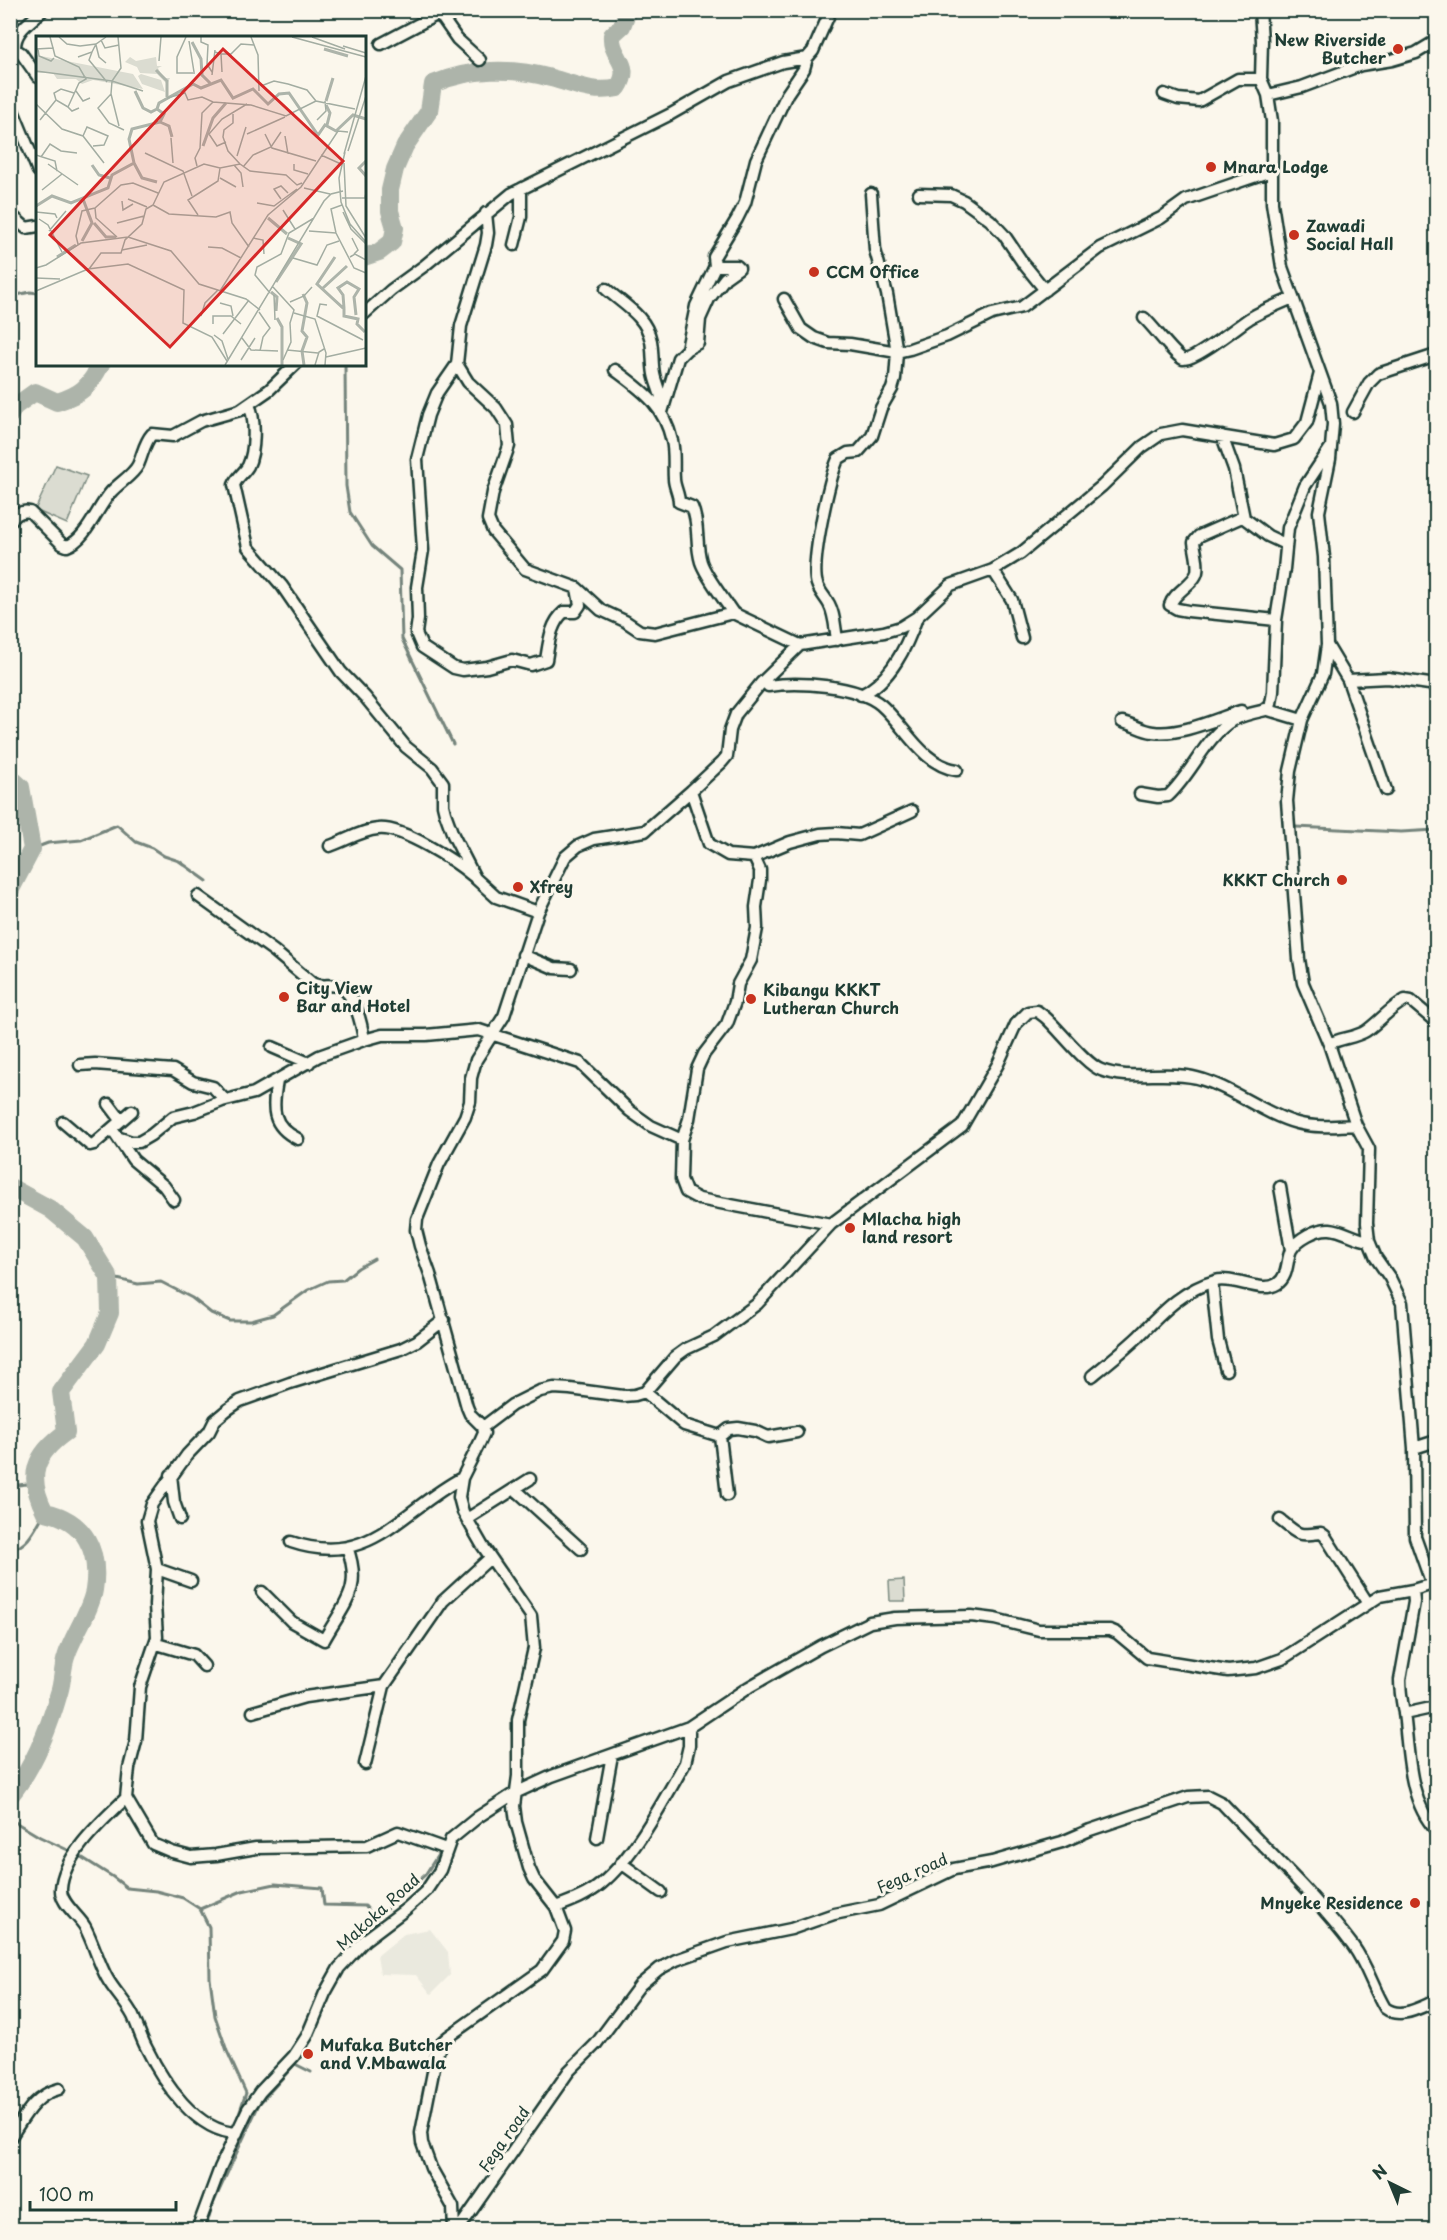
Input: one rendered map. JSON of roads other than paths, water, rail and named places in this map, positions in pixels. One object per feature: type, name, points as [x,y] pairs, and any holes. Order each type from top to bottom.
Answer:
[{"type":"street","points":[[36,74],[21,53],[13,50],[18,33],[43,10]]},
{"type":"street","points":[[687,349],[696,306],[715,266],[714,257],[737,219],[756,160],[787,94],[817,44],[831,10]]},
{"type":"street","points":[[1260,10],[1261,79],[1268,95],[1272,121],[1270,171],[1272,203],[1282,267],[1321,372],[1331,403],[1333,424],[1319,513],[1324,557],[1327,645],[1319,684],[1302,720],[1290,771],[1287,801],[1302,977],[1329,1044],[1356,1125],[1370,1149],[1367,1223],[1369,1241],[1376,1258],[1390,1278],[1402,1303],[1414,1448],[1414,1537],[1434,1584]]},
{"type":"street","points":[[381,44],[433,13],[443,19],[457,39],[480,60]]},
{"type":"street","points":[[1268,95],[1302,87],[1361,65],[1416,53],[1437,41]]},
{"type":"street","points":[[366,312],[486,213],[521,189],[671,114],[729,81],[783,62],[807,58]]},
{"type":"street","points":[[1164,94],[1178,99],[1199,101],[1238,79],[1261,79]]},
{"type":"street","points":[[10,104],[36,166]]},
{"type":"street","points":[[784,299],[801,329],[814,338],[828,343],[850,344],[897,352],[937,340],[992,314],[1022,307],[1100,248],[1161,218],[1186,200],[1270,171]]},
{"type":"street","points":[[514,246],[521,217],[521,189]]},
{"type":"street","points":[[837,640],[834,616],[817,585],[815,575],[826,504],[838,459],[848,453],[858,452],[872,436],[881,408],[895,379],[897,352],[887,294],[875,250],[871,194]]},
{"type":"street","points":[[919,195],[951,195],[964,201],[990,220],[1045,290]]},
{"type":"street","points":[[486,213],[488,233],[486,245],[461,326],[457,364],[437,393],[428,415],[417,459],[423,550],[417,587],[416,633],[418,641],[422,647],[454,668],[463,670],[487,668],[512,660],[531,665],[540,663],[546,660],[553,626],[558,616],[564,612],[575,612],[580,605],[577,588]]},
{"type":"street","points":[[10,214],[26,228],[36,226]]},
{"type":"street","points":[[662,412],[678,358],[698,343],[699,319],[708,299],[725,278],[739,268],[737,266],[715,266]]},
{"type":"street","points":[[606,289],[644,322],[650,338],[656,382],[662,395],[662,412],[673,443],[674,482],[678,490],[679,502],[692,507],[698,525],[696,541],[702,565],[733,614],[800,645],[884,632],[901,627],[917,617],[951,585],[993,570],[1021,553],[1125,465],[1154,437],[1170,431],[1182,430],[1274,445],[1294,439],[1301,433],[1307,422],[1321,372]]},
{"type":"street","points":[[1143,318],[1156,328],[1180,357],[1187,359],[1252,317],[1293,298]]},
{"type":"street","points":[[1353,412],[1369,383],[1378,374],[1437,355]]},
{"type":"street","points":[[457,364],[468,382],[496,408],[507,425],[508,446],[493,492],[489,515],[493,531],[525,569],[577,588],[601,610],[646,632],[665,631],[733,614]]},
{"type":"street","points":[[10,522],[14,516],[24,511],[30,512],[62,544],[68,546],[76,544],[105,499],[137,466],[152,434],[173,436],[201,421],[223,416],[249,405],[294,366]]},
{"type":"street","points":[[615,370],[642,390],[662,412]]},
{"type":"street","points":[[249,405],[254,426],[251,457],[248,466],[234,485],[245,542],[282,586],[298,614],[341,672],[406,747],[432,768],[443,783],[442,805],[453,835],[475,878]]},
{"type":"street","points":[[1222,436],[1234,469],[1244,518],[1268,536],[1285,544]]},
{"type":"street","points":[[1270,709],[1273,692],[1276,620],[1288,528],[1299,498],[1331,447]]},
{"type":"street","points":[[1244,518],[1236,519],[1196,539],[1194,542],[1197,572],[1195,577],[1173,597],[1170,605],[1188,611],[1276,620]]},
{"type":"street","points":[[993,570],[1012,600],[1022,638]]},
{"type":"street","points":[[861,695],[876,686],[888,674],[917,617]]},
{"type":"street","points":[[453,2229],[453,2207],[431,2168],[421,2133],[438,2049],[448,2036],[532,1977],[548,1963],[563,1941],[565,1930],[556,1907],[534,1879],[529,1868],[516,1822],[515,1793],[518,1776],[520,1708],[534,1648],[533,1624],[526,1608],[490,1558],[467,1519],[459,1497],[462,1479],[484,1433],[483,1427],[466,1407],[444,1320],[420,1246],[416,1230],[417,1219],[439,1164],[468,1109],[471,1078],[476,1060],[494,1035],[513,991],[538,912],[565,857],[578,846],[594,839],[645,831],[691,791],[727,756],[730,730],[736,714],[762,682],[800,645]]},
{"type":"street","points":[[1327,645],[1348,680],[1386,790]]},
{"type":"street","points":[[1348,680],[1388,678],[1437,685]]},
{"type":"street","points":[[768,686],[788,682],[827,685],[861,695],[879,704],[913,743],[939,764],[947,769],[957,770]]},
{"type":"street","points":[[1122,722],[1150,732],[1169,732],[1245,710],[1270,709],[1302,720]]},
{"type":"street","points":[[1140,794],[1168,796],[1191,770],[1214,737],[1232,721],[1270,709]]},
{"type":"street","points":[[691,791],[709,844],[729,855],[754,857],[790,842],[820,834],[859,835],[912,811]]},
{"type":"street","points":[[330,846],[375,829],[384,829],[427,844],[475,878],[496,897],[538,912]]},
{"type":"street","points":[[754,857],[760,870],[760,880],[756,907],[757,928],[751,960],[738,984],[735,1002],[727,1024],[704,1054],[697,1069],[689,1119],[682,1140],[681,1179],[683,1188],[690,1195],[719,1204],[831,1224]]},
{"type":"street","points":[[198,896],[274,951],[312,983],[318,986],[340,987],[344,990],[357,1010],[364,1040]]},
{"type":"street","points":[[523,955],[554,968],[571,969]]},
{"type":"street","points":[[1329,1044],[1339,1038],[1367,1030],[1395,1005],[1405,1000],[1411,1001],[1437,1022]]},
{"type":"street","points":[[483,1427],[512,1406],[540,1390],[570,1389],[623,1396],[645,1392],[675,1357],[686,1349],[714,1336],[757,1304],[831,1224],[962,1126],[998,1064],[1016,1024],[1028,1012],[1037,1011],[1045,1017],[1091,1065],[1102,1070],[1195,1078],[1215,1084],[1294,1122],[1318,1126],[1356,1125]]},
{"type":"street","points":[[120,1138],[139,1142],[173,1117],[194,1113],[225,1100],[254,1093],[319,1056],[364,1040],[382,1035],[426,1035],[479,1030],[580,1063],[630,1111],[658,1130],[682,1140]]},
{"type":"street","points":[[272,1047],[309,1063]]},
{"type":"street","points":[[80,1065],[95,1064],[173,1070],[193,1082],[213,1087],[225,1100]]},
{"type":"street","points":[[277,1081],[274,1113],[280,1128],[286,1134],[298,1139]]},
{"type":"street","points":[[109,1104],[121,1119]]},
{"type":"street","points":[[63,1122],[90,1145],[132,1111]]},
{"type":"street","points":[[112,1129],[133,1160],[164,1186],[174,1200]]},
{"type":"street","points":[[1092,1376],[1181,1296],[1212,1282],[1226,1280],[1270,1287],[1278,1283],[1288,1267],[1291,1250],[1280,1187]]},
{"type":"street","points":[[1291,1250],[1308,1235],[1324,1229],[1332,1229],[1369,1241]]},
{"type":"street","points":[[1212,1282],[1220,1348],[1226,1370]]},
{"type":"street","points":[[444,1320],[417,1341],[401,1349],[240,1401],[215,1419],[209,1432],[171,1475],[152,1504],[147,1521],[157,1569],[156,1644],[140,1687],[137,1732],[129,1768],[126,1798],[153,1844],[192,1857],[256,1848],[363,1846],[374,1844],[398,1832],[446,1849]]},
{"type":"street","points":[[645,1392],[684,1425],[720,1436]]},
{"type":"street","points":[[720,1436],[729,1430],[738,1428],[755,1431],[768,1437],[797,1432]]},
{"type":"street","points":[[720,1436],[727,1495]]},
{"type":"street","points":[[1414,1448],[1437,1441]]},
{"type":"street","points":[[171,1475],[174,1502],[180,1519]]},
{"type":"street","points":[[291,1542],[309,1548],[347,1547],[385,1533],[440,1490],[462,1479]]},
{"type":"street","points":[[467,1519],[530,1479]]},
{"type":"street","points":[[516,1490],[582,1549]]},
{"type":"street","points":[[1280,1520],[1305,1536],[1321,1533],[1325,1536],[1367,1602]]},
{"type":"street","points":[[262,1592],[292,1622],[324,1640],[344,1606],[354,1580],[353,1564],[347,1547]]},
{"type":"street","points":[[365,1764],[384,1686],[443,1601],[490,1558]]},
{"type":"street","points":[[157,1569],[191,1581]]},
{"type":"street","name":"Makoka Road","points":[[197,2229],[220,2168],[254,2100],[294,2056],[307,2036],[325,1993],[339,1968],[365,1940],[417,1901],[437,1876],[446,1849],[451,1839],[459,1831],[515,1793],[552,1776],[689,1727],[759,1681],[852,1630],[880,1619],[980,1617],[1040,1630],[1110,1630],[1117,1633],[1147,1658],[1228,1671],[1256,1668],[1282,1659],[1367,1602],[1389,1593],[1434,1584]]},
{"type":"street","points":[[1413,1590],[1412,1612],[1400,1680],[1407,1746],[1420,1804],[1425,1815],[1437,1830]]},
{"type":"street","points":[[156,1644],[194,1655],[204,1666]]},
{"type":"street","points":[[253,1712],[305,1697],[384,1686]]},
{"type":"street","points":[[1404,1714],[1437,1707]]},
{"type":"street","points":[[556,1907],[589,1893],[611,1875],[621,1863],[647,1827],[685,1763],[690,1746],[689,1727]]},
{"type":"street","points":[[597,1838],[612,1755]]},
{"type":"street","name":"Fega road","points":[[458,2229],[569,2071],[596,2044],[640,1985],[658,1969],[676,1960],[727,1942],[792,1929],[834,1914],[879,1905],[954,1869],[992,1862],[1062,1842],[1090,1830],[1188,1797],[1208,1797],[1222,1803],[1308,1893],[1358,1954],[1385,2008],[1391,2012],[1407,2013],[1437,2001]]},
{"type":"street","points":[[126,1798],[91,1833],[75,1854],[65,1873],[62,1896],[85,1927],[106,1977],[130,2010],[148,2052],[175,2094],[204,2123],[237,2133]]},
{"type":"street","points":[[621,1863],[661,1892]]},
{"type":"street","points":[[10,2138],[40,2096],[59,2089]]},
{"type":"waterway","points":[[366,256],[379,252],[392,242],[395,228],[390,211],[390,190],[395,169],[405,146],[429,111],[433,84],[476,72],[506,71],[536,74],[584,88],[600,90],[618,88],[624,72],[612,43],[612,35],[622,26],[628,10]]},
{"type":"waterway","points":[[10,290],[17,295],[36,293]]},
{"type":"waterway","points":[[10,415],[14,407],[35,392],[57,402],[79,393],[93,379],[100,366]]},
{"type":"waterway","points":[[345,366],[346,486],[350,512],[372,546],[400,570],[402,639],[453,744]]},
{"type":"waterway","points":[[10,777],[21,787],[32,849],[10,891]]},
{"type":"waterway","points":[[32,849],[48,843],[81,840],[117,825],[136,842],[179,861],[207,881]]},
{"type":"waterway","points":[[1296,827],[1401,832],[1436,830]]},
{"type":"waterway","points":[[10,1187],[50,1209],[85,1238],[109,1277],[110,1313],[97,1344],[61,1392],[66,1432],[55,1440],[41,1457],[35,1477],[39,1499],[45,1512],[70,1522],[87,1539],[94,1562],[94,1590],[66,1657],[60,1688],[45,1733],[26,1773],[10,1796]]},
{"type":"waterway","points":[[109,1277],[138,1284],[161,1282],[192,1298],[211,1313],[230,1321],[251,1321],[273,1315],[308,1290],[328,1281],[343,1280],[374,1259]]},
{"type":"waterway","points":[[10,1486],[35,1483]]},
{"type":"waterway","points":[[10,1550],[17,1548],[27,1540],[45,1512]]},
{"type":"waterway","points":[[10,1819],[72,1852]]},
{"type":"waterway","points":[[200,1909],[242,1891],[275,1884],[322,1888],[324,1905],[365,1906],[376,1919],[425,1875],[439,1853]]},
{"type":"waterway","points":[[78,1855],[127,1888],[156,1891],[183,1898],[200,1909],[209,1927],[210,1978],[215,2016],[227,2051],[246,2093],[235,2125]]},
{"type":"waterway","points":[[410,1912],[420,1904]]},
{"type":"waterway","points":[[205,2230],[212,2206],[259,2104],[295,2064],[311,2072]]},
{"type":"place","name":"New Riverside Butcher","points":[[1398,49]]},
{"type":"place","name":"Mnara Lodge","points":[[1211,167]]},
{"type":"place","name":"Zawadi Social Hall","points":[[1294,235]]},
{"type":"place","name":"CCM Office","points":[[814,272]]},
{"type":"place","name":"KKKT Church","points":[[1342,880]]},
{"type":"place","name":"Xfrey","points":[[518,887]]},
{"type":"place","name":"City View Bar and Hotel","points":[[284,997]]},
{"type":"place","name":"Kibangu KKKT Lutheran Church","points":[[751,999]]},
{"type":"place","name":"Mlacha high land resort","points":[[850,1228]]},
{"type":"place","name":"Mnyeke Residence","points":[[1415,1903]]},
{"type":"place","name":"Mufaka Butcher and V.Mbawala","points":[[308,2054]]}]
